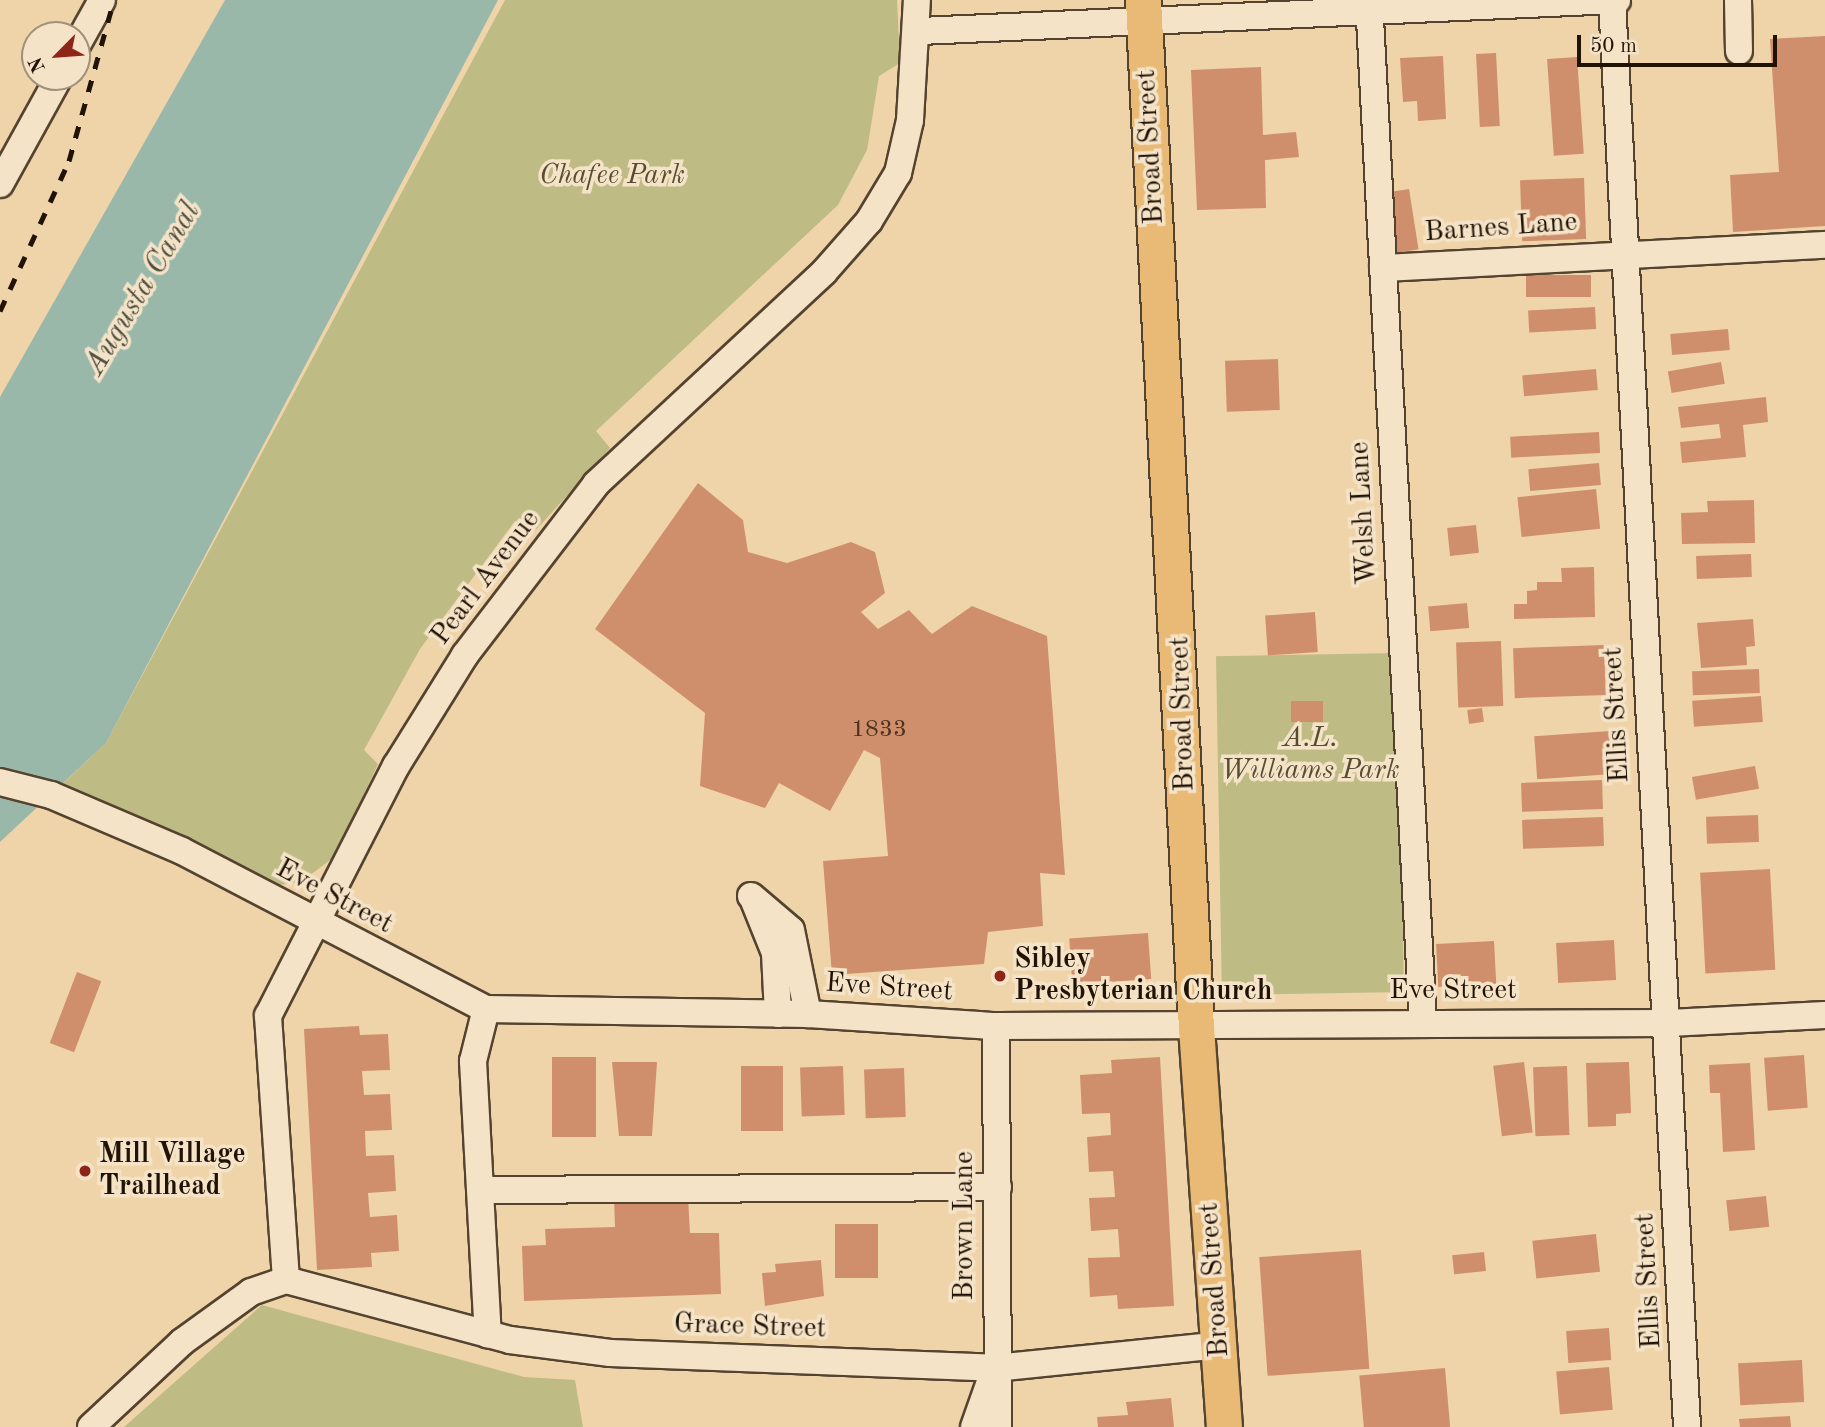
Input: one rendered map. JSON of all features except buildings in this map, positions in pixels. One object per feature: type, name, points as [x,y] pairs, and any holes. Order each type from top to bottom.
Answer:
[{"type":"main road","name":"Broad Street","points":[[1143,9],[1196,1027],[1224,1427]]},
{"type":"street","points":[[90,21],[102,0]]},
{"type":"street","name":"Pearl Avenue","points":[[286,1280],[268,1016],[317,925],[396,766],[465,655],[596,484],[824,272],[869,221],[898,173],[920,31],[917,0]]},
{"type":"street","name":"Ellis Street","points":[[1612,0],[1623,250],[1669,1023],[1687,1427]]},
{"type":"street","points":[[920,31],[1143,9],[1617,0]]},
{"type":"street","points":[[1738,0],[1739,51]]},
{"type":"street","name":"Welsh Lane","points":[[1369,5],[1423,1022]]},
{"type":"street","points":[[0,184],[51,91]]},
{"type":"street","name":"Barnes Lane","points":[[1382,268],[1623,250],[1825,245]]},
{"type":"street","name":"Eve Street","points":[[0,782],[51,795],[182,851],[317,925],[486,1009],[808,1014],[996,1026],[1196,1027],[1423,1022],[1669,1023],[1825,1015]]},
{"type":"street","points":[[778,1014],[775,953],[751,896],[791,930],[808,1014]]},
{"type":"street","points":[[486,1009],[473,1061],[488,1335]]},
{"type":"street","name":"Brown Lane","points":[[996,1026],[998,1187],[995,1368],[998,1427]]},
{"type":"street","points":[[481,1190],[998,1187]]},
{"type":"street","points":[[91,1427],[182,1342],[251,1292],[286,1280]]},
{"type":"street","name":"Grace Street","points":[[286,1280],[488,1335],[610,1353],[995,1368],[1220,1346]]},
{"type":"street","points":[[974,1427],[995,1368]]},
{"type":"green space","name":"Chafee Park","points":[[505,0],[897,0],[900,63],[879,76],[867,150],[838,205],[596,431],[610,448],[535,531],[515,521],[420,649],[364,750],[378,764],[334,857],[301,882],[252,889],[51,795],[106,743]]},
{"type":"green space","name":"A.L. Williams Park","points":[[1398,653],[1404,992],[1222,995],[1216,656]]},
{"type":"green space","points":[[262,1305],[524,1377],[575,1380],[583,1427],[124,1427]]},
{"type":"water","name":"Augusta Canal","points":[[225,0],[498,0],[106,743],[0,842],[0,397]]},
{"type":"railway","points":[[0,311],[69,161],[114,0]]},
{"type":"place","name":"Sibley Presbyterian Church","points":[[1000,976]]},
{"type":"place","name":"Mill Village Trailhead","points":[[85,1171]]}]
